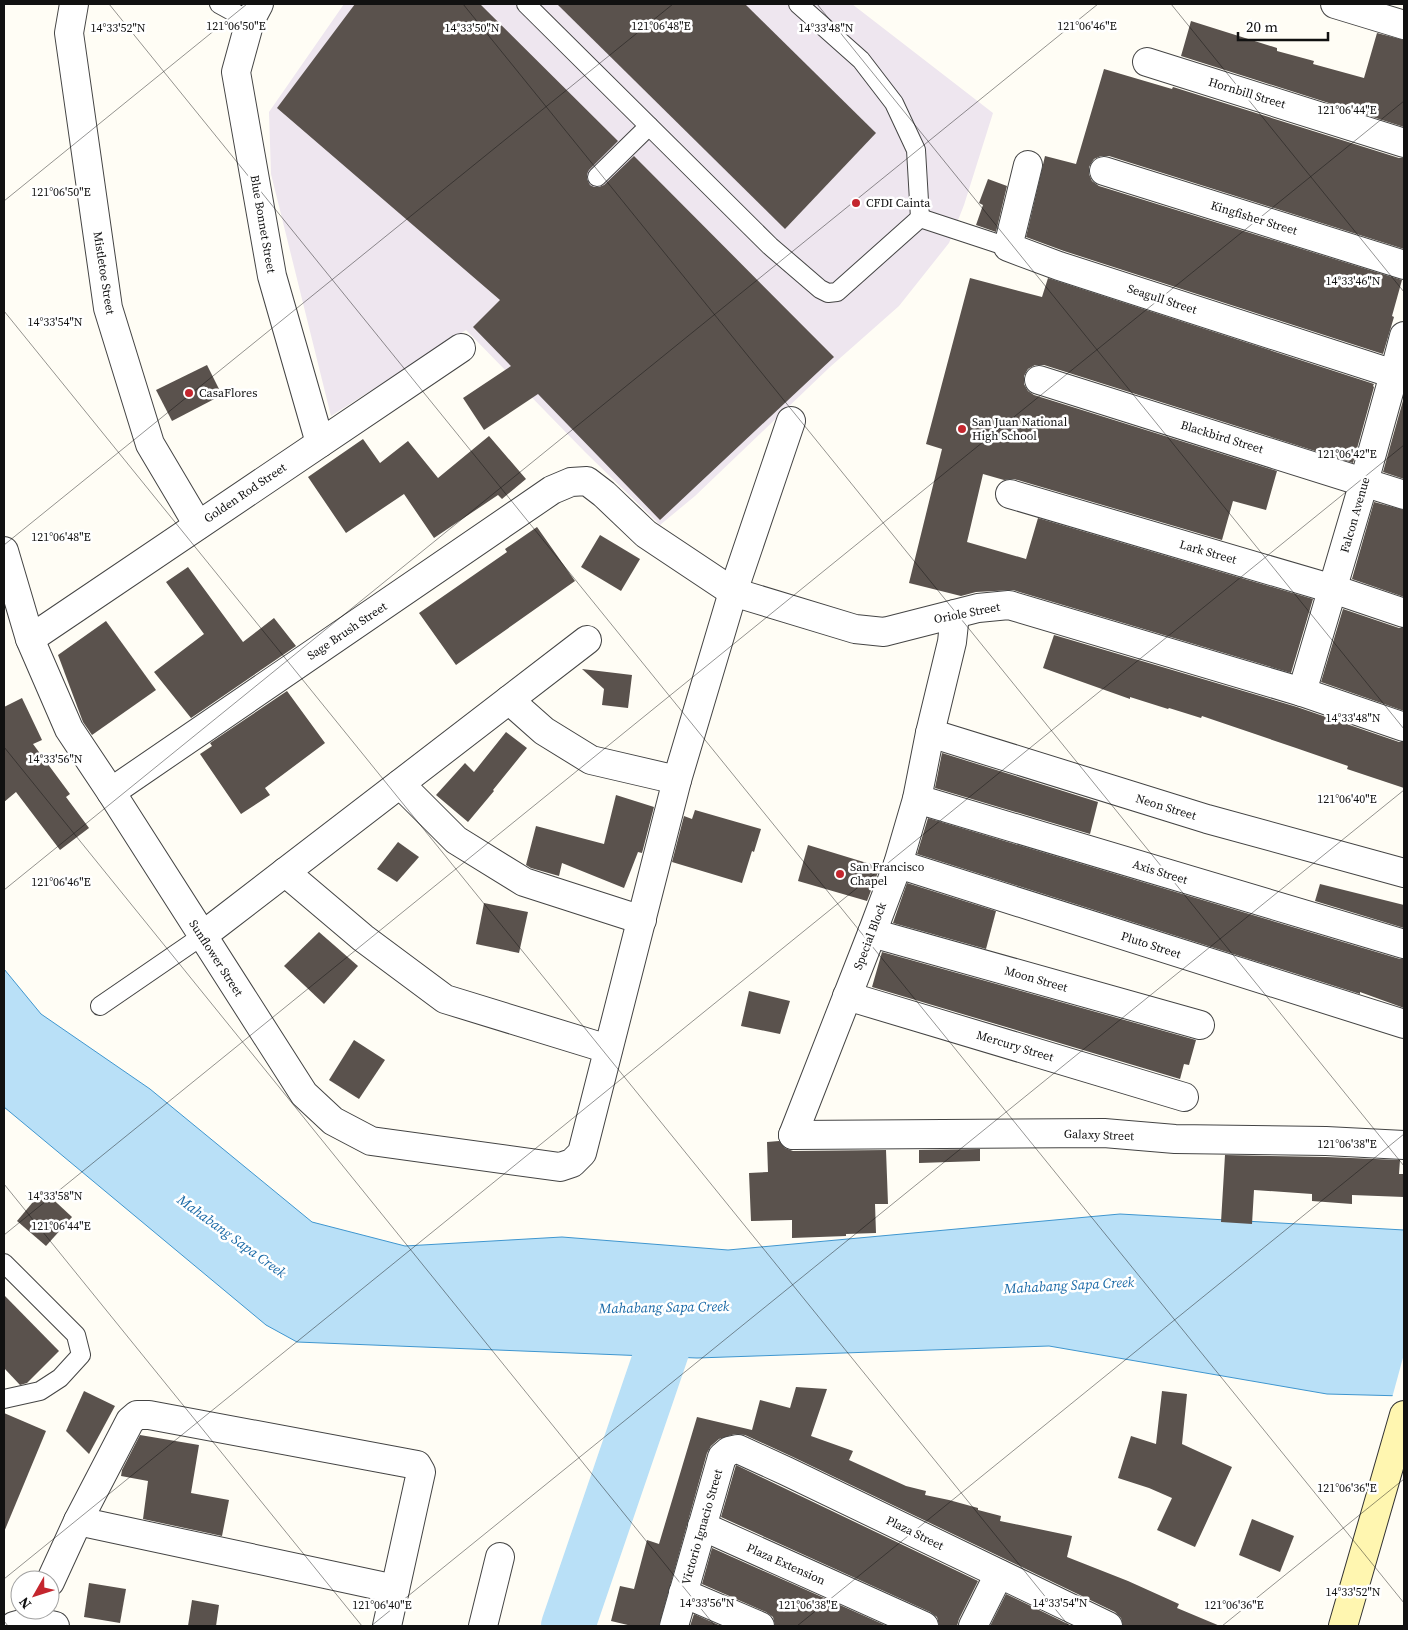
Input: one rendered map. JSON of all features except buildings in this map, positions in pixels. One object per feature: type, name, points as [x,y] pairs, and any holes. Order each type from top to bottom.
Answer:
[{"type":"main road","points":[[1343,1626],[1404,1415]]},
{"type":"street","name":"Mistletoe Street","points":[[74,4],[69,33],[108,308],[150,444],[198,525]]},
{"type":"street","points":[[1335,4],[1404,26]]},
{"type":"street","name":"Blue Bonnet Street","points":[[255,12],[236,72],[272,276],[320,443]]},
{"type":"street","name":"Hornbill Street","points":[[1147,62],[1404,143]]},
{"type":"street","points":[[1008,247],[1028,165]]},
{"type":"street","name":"Kingfisher Street","points":[[1104,171],[1404,265]]},
{"type":"street","name":"Seagull Street","points":[[1008,247],[1059,266],[1399,376]]},
{"type":"street","name":"Falcon Avenue","points":[[1302,692],[1364,482],[1399,376],[1404,336]]},
{"type":"street","name":"Golden Rod Street","points":[[30,638],[461,348]]},
{"type":"street","name":"Blackbird Street","points":[[1039,380],[1404,494]]},
{"type":"street","points":[[285,872],[363,938],[445,999],[608,1049],[677,780],[733,592],[791,421]]},
{"type":"street","name":"Oriole Street","points":[[587,480],[646,534],[733,592],[836,624],[855,629],[884,632],[978,608],[1009,605],[1302,692],[1404,727]]},
{"type":"street","name":"Sage Brush Street","points":[[111,792],[552,490],[571,482],[587,480]]},
{"type":"street","name":"Lark Street","points":[[1010,494],[1332,589],[1404,613]]},
{"type":"street","name":"Sunflower Street","points":[[4,552],[30,638],[69,729],[304,1094],[333,1121],[371,1142],[560,1167],[572,1163],[582,1152],[608,1049]]},
{"type":"street","name":"Special Block","points":[[793,1135],[898,864],[917,799],[930,733],[952,642],[956,614]]},
{"type":"street","points":[[202,936],[588,640]]},
{"type":"street","points":[[509,700],[544,730],[591,760],[677,780]]},
{"type":"street","name":"Neon Street","points":[[930,733],[1206,819],[1404,873]]},
{"type":"street","points":[[400,784],[456,840],[524,882],[642,920]]},
{"type":"street","name":"Axis Street","points":[[917,799],[1404,944]]},
{"type":"street","name":"Pluto Street","points":[[898,864],[1404,1024]]},
{"type":"street","name":"Moon Street","points":[[872,933],[1200,1025]]},
{"type":"street","name":"Mercury Street","points":[[846,996],[1184,1097]]},
{"type":"street","name":"Galaxy Street","points":[[793,1135],[1104,1133],[1175,1139],[1326,1141],[1404,1145]]},
{"type":"street","points":[[56,1570],[78,1521],[130,1421],[137,1416],[149,1415],[417,1465],[421,1472],[387,1626]]},
{"type":"street","name":"Plaza Street","points":[[722,1457],[729,1451],[738,1450],[795,1475],[1108,1626]]},
{"type":"street","name":"Victorio Ignacio Street","points":[[674,1626],[722,1457]]},
{"type":"street","points":[[78,1521],[395,1589]]},
{"type":"street","name":"Plaza Extension","points":[[702,1526],[924,1626]]},
{"type":"street","points":[[482,1626],[500,1557]]},
{"type":"street","points":[[974,1626],[999,1574]]},
{"type":"street","points":[[683,1593],[760,1626]]},
{"type":"lane","points":[[219,4],[255,12]]},
{"type":"lane","points":[[526,4],[770,246],[820,289],[828,293],[837,292],[920,218],[916,150],[894,103],[861,60],[798,4]]},
{"type":"lane","points":[[597,177],[649,126]]},
{"type":"lane","name":"Seagull Street","points":[[920,218],[1008,247]]},
{"type":"lane","points":[[100,1006],[202,936]]},
{"type":"lane","points":[[4,1263],[76,1335],[81,1355],[60,1378],[40,1391],[5,1397]]},
{"type":"shaded area","points":[[344,4],[852,4],[993,113],[964,205],[949,243],[899,306],[830,367],[695,496],[660,525],[585,452],[466,330],[331,416],[271,174],[269,112]]},
{"type":"water","name":"Mahabang Sapa Creek","points":[[4,969],[41,1014],[150,1089],[312,1222],[405,1246],[562,1237],[728,1250],[1120,1214],[1404,1230],[1404,1396],[1327,1394],[1049,1346],[697,1358],[297,1342],[266,1325],[4,1107]]},
{"type":"pier","points":[[1404,1354],[1404,1399],[1392,1398]]},
{"type":"waterway","name":"Mahabang Sapa Creek","points":[[568,1626],[676,1310]]},
{"type":"place","name":"CFDI Cainta","points":[[856,203]]},
{"type":"place","name":"CasaFlores","points":[[189,393]]},
{"type":"place","name":"San Juan National High School","points":[[962,429]]},
{"type":"place","name":"San Francisco Chapel","points":[[840,874]]}]
